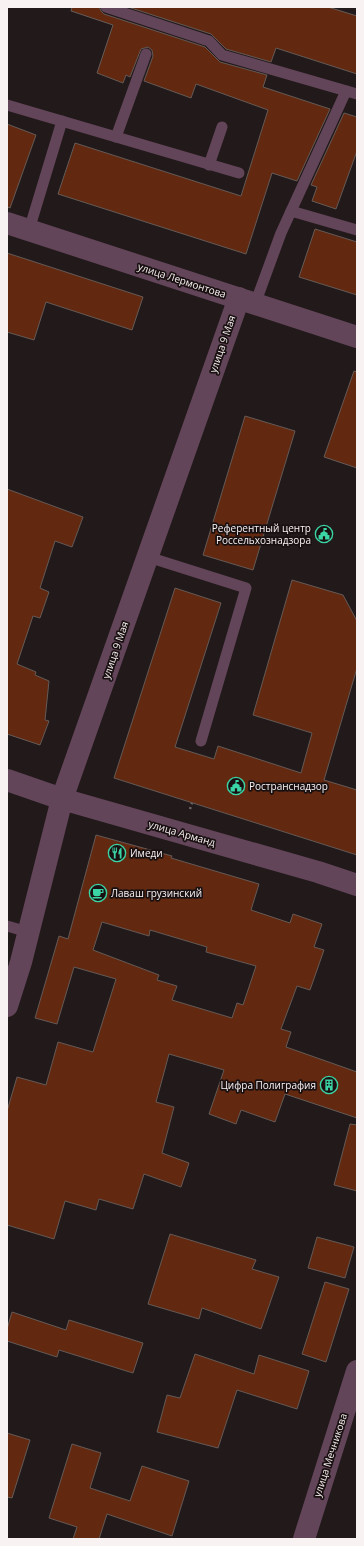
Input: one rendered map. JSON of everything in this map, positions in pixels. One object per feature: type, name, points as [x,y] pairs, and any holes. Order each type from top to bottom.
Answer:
[{"type":"street","name":"улица Лермонтова","points":[[7,223],[357,337]]},
{"type":"street","name":"улица 9 Мая","points":[[7,1006],[21,962],[62,799],[148,557],[247,301]]},
{"type":"street","name":"улица Арманд","points":[[7,780],[62,799],[318,872],[357,885]]},
{"type":"street","name":"улица Мечникова","points":[[304,1539],[357,1371]]},
{"type":"lane","points":[[106,7],[209,41],[222,55],[352,93],[291,211],[247,301]]},
{"type":"lane","points":[[116,137],[146,54]]},
{"type":"lane","points":[[7,105],[239,173]]},
{"type":"lane","points":[[29,230],[62,121]]},
{"type":"lane","points":[[209,164],[222,127]]},
{"type":"lane","points":[[291,211],[357,230]]},
{"type":"lane","points":[[148,557],[246,588],[201,741]]},
{"type":"lane","points":[[7,926],[28,932]]},
{"type":"building","points":[[72,7],[99,7],[104,14],[205,47],[220,62],[267,75],[263,87],[330,109],[297,181],[272,173],[246,254],[58,194],[75,143],[241,196],[268,110],[196,84],[191,98],[144,81],[153,56],[152,50],[148,47],[141,49],[130,77],[126,75],[123,83],[97,73],[113,25],[71,11]]},
{"type":"building","points":[[128,7],[328,7],[357,16],[357,74],[276,48],[271,62],[226,49],[211,34]]},
{"type":"building","points":[[344,113],[357,117],[357,151],[336,209],[312,201],[317,187],[311,185]]},
{"type":"building","points":[[7,124],[36,135],[10,208],[7,207]]},
{"type":"building","points":[[315,229],[357,242],[357,295],[299,277]]},
{"type":"building","points":[[7,253],[143,297],[132,330],[46,302],[34,340],[7,332]]},
{"type":"building","points":[[354,371],[357,372],[357,468],[324,457]]},
{"type":"building","points":[[245,416],[295,431],[253,570],[203,555]]},
{"type":"building","points":[[7,489],[83,517],[72,547],[55,541],[40,588],[49,592],[40,618],[33,616],[17,664],[36,672],[35,675],[49,681],[45,720],[49,721],[40,745],[7,734]]},
{"type":"building","points":[[292,580],[343,595],[357,621],[357,668],[324,780],[357,790],[357,855],[114,778],[175,588],[221,603],[175,747],[214,759],[218,746],[301,773],[312,733],[253,715]]},
{"type":"building","points":[[96,835],[172,856],[171,858],[259,884],[251,910],[290,923],[293,914],[322,924],[314,947],[324,950],[310,990],[297,986],[281,1029],[291,1032],[286,1047],[357,1072],[357,1118],[285,1094],[275,1122],[241,1110],[236,1124],[209,1114],[224,1070],[169,1054],[156,1102],[174,1107],[162,1153],[189,1163],[181,1187],[144,1174],[133,1209],[99,1199],[96,1210],[65,1201],[54,1239],[7,1225],[7,1111],[17,1077],[46,1085],[58,1042],[93,1052],[116,979],[74,967],[57,1024],[35,1018],[59,936],[68,939]],"holes":[[[102,922],[149,936],[150,930],[207,947],[206,952],[256,966],[243,1005],[237,1003],[232,1018],[172,1000],[177,986],[157,980],[159,975],[93,950]]]},
{"type":"building","points":[[350,1124],[357,1125],[357,1191],[334,1185]]},
{"type":"building","points":[[170,1234],[256,1260],[252,1269],[279,1277],[261,1329],[202,1308],[199,1319],[148,1304]]},
{"type":"building","points":[[317,1237],[354,1247],[345,1278],[308,1268]]},
{"type":"building","points":[[325,1282],[349,1289],[326,1362],[302,1354]]},
{"type":"building","points":[[12,1312],[66,1330],[69,1320],[143,1343],[133,1373],[59,1350],[57,1357],[7,1341],[7,1329]]},
{"type":"building","points":[[195,1354],[254,1374],[259,1355],[309,1371],[297,1409],[237,1390],[218,1448],[157,1432],[167,1395],[180,1398]]},
{"type":"building","points":[[7,1433],[30,1440],[12,1498],[7,1497]]},
{"type":"building","points":[[72,1444],[101,1453],[90,1488],[130,1501],[142,1466],[189,1481],[172,1536],[107,1514],[99,1539],[73,1539],[77,1527],[49,1518]]},
{"type":"place","name":"Референтный центр Россельхознадзора","points":[[324,534]]},
{"type":"place","name":"Ространснадзор","points":[[236,786]]},
{"type":"place","name":"Имеди","points":[[117,853]]},
{"type":"place","name":"Лаваш грузинский","points":[[98,893]]},
{"type":"place","name":"Цифра Полиграфия","points":[[329,1085]]}]
